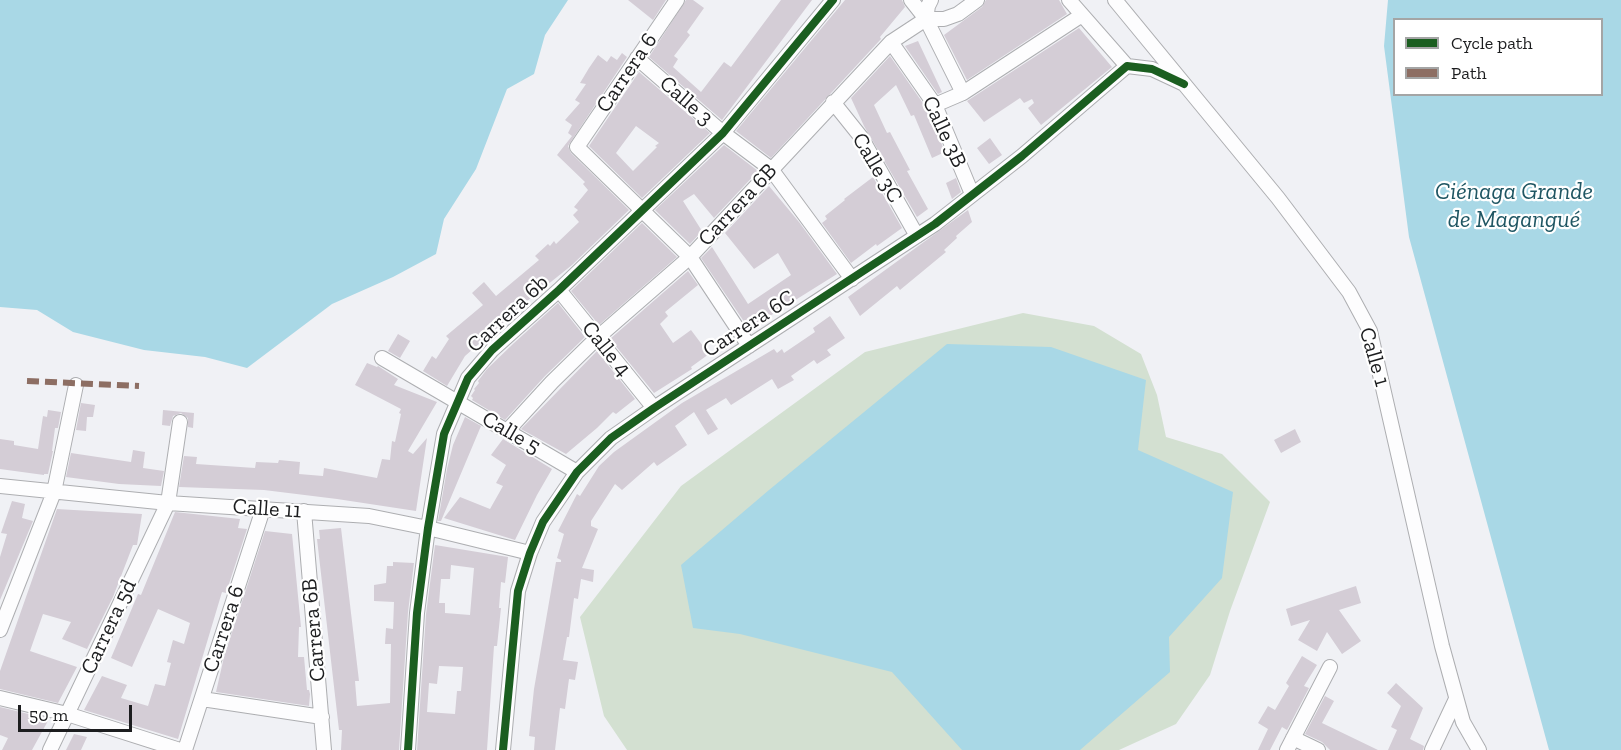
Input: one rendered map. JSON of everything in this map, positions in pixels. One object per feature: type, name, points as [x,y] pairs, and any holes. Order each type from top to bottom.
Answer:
[{"type":"street","name":"Carrera 6","points":[[641,211],[577,147],[677,0]]},
{"type":"street","name":"Carrera 6b","points":[[408,750],[417,613],[428,528],[444,434],[468,378],[492,350],[559,290],[723,133],[833,0]]},
{"type":"street","points":[[911,0],[926,19],[963,93]]},
{"type":"street","points":[[926,19],[930,0]]},
{"type":"street","name":"Carrera 6B","points":[[508,430],[597,338],[690,257],[891,42],[926,19],[944,19],[958,14],[977,0]]},
{"type":"street","points":[[1069,0],[1128,66],[1152,69],[1184,84]]},
{"type":"street","name":"Calle 1","points":[[1114,0],[1285,207],[1349,292],[1370,331],[1442,646],[1463,722],[1479,750]]},
{"type":"street","points":[[935,105],[963,93],[1082,15]]},
{"type":"street","name":"Calle 3B","points":[[891,42],[935,105],[972,194]]},
{"type":"street","name":"Calle 3","points":[[637,58],[723,133],[771,169],[852,279]]},
{"type":"street","name":"Carrera 6C","points":[[503,750],[518,591],[543,522],[577,472],[611,438],[654,408],[917,236],[1022,156],[1128,66]]},
{"type":"street","name":"Calle 3C","points":[[833,102],[861,137],[917,236]]},
{"type":"street","points":[[641,211],[690,257],[749,346]]},
{"type":"street","name":"Calle 4","points":[[559,290],[654,408]]},
{"type":"street","name":"Calle 5","points":[[382,358],[577,472]]},
{"type":"street","points":[[0,630],[54,492],[76,385]]},
{"type":"street","name":"Carrera 5d","points":[[51,750],[168,503],[180,422]]},
{"type":"street","name":"Calle 11","points":[[0,486],[168,503],[369,516],[530,553]]},
{"type":"street","name":"Carrera 6","points":[[186,750],[263,509]]},
{"type":"street","name":"Carrera 6B","points":[[304,511],[324,750]]},
{"type":"street","points":[[1318,750],[1290,744],[1330,667]]},
{"type":"street","points":[[0,698],[68,714],[180,750]]},
{"type":"street","points":[[202,699],[322,717]]},
{"type":"street","points":[[1432,750],[1456,699]]},
{"type":"green space","points":[[1023,313],[1094,326],[1141,354],[1157,395],[1166,437],[1222,454],[1270,502],[1230,611],[1210,675],[1176,724],[1119,750],[627,750],[604,716],[580,617],[681,486],[865,352]]},
{"type":"water","points":[[0,0],[568,0],[545,35],[534,74],[507,89],[476,169],[444,219],[436,254],[393,277],[332,304],[247,368],[205,357],[144,350],[73,332],[37,310],[0,307]]},
{"type":"water","name":"Ciénaga Grande de Magangué","points":[[1388,0],[1621,0],[1621,750],[1549,750],[1409,237],[1384,46]]},
{"type":"water","points":[[947,344],[1051,347],[1146,380],[1138,450],[1233,492],[1222,578],[1169,637],[1170,672],[1080,750],[962,750],[892,672],[740,634],[693,628],[681,565]]},
{"type":"building","points":[[628,0],[666,0],[653,20]]},
{"type":"building","points":[[686,0],[693,0],[704,8],[687,32],[690,35],[674,56],[678,59],[673,67],[701,92],[724,62],[731,67],[781,0],[812,0],[722,120],[649,57]]},
{"type":"building","points":[[845,0],[902,0],[905,7],[880,37],[881,39],[771,158],[736,131]]},
{"type":"building","points":[[986,0],[1059,0],[1067,14],[967,80],[944,35],[982,7]]},
{"type":"building","points":[[1079,28],[1112,67],[1041,125],[1028,108],[1034,103],[1032,99],[1024,103],[1020,98],[984,122],[967,101]]},
{"type":"building","points":[[918,41],[942,92],[938,94],[905,46]]},
{"type":"building","points":[[622,53],[627,57],[568,146],[571,153],[629,210],[572,265],[511,314],[465,356],[447,386],[423,371],[432,356],[436,359],[449,339],[446,336],[483,305],[472,293],[484,282],[496,296],[539,260],[535,256],[548,244],[550,246],[554,241],[556,244],[579,222],[573,215],[578,210],[574,207],[588,190],[583,184],[585,182],[557,155],[572,136],[568,133],[572,125],[565,120],[580,103],[575,100],[586,84],[580,83],[598,55],[607,62],[611,56],[617,60]]},
{"type":"building","points":[[890,56],[927,109],[945,152],[932,158],[914,115],[911,116],[896,85],[874,105],[887,133],[890,132],[910,170],[907,171],[928,209],[917,217],[864,126],[851,98]]},
{"type":"building","points":[[639,72],[710,133],[642,198],[589,146]],"holes":[[[636,126],[659,143],[633,171],[616,153]]]},
{"type":"building","points":[[990,138],[1002,155],[989,164],[977,148]]},
{"type":"building","points":[[724,145],[758,171],[714,218],[694,194],[683,201],[702,231],[690,244],[655,210]]},
{"type":"building","points":[[873,177],[902,228],[851,263],[822,223],[827,219],[825,216]]},
{"type":"building","points":[[956,178],[961,192],[952,199],[946,183]]},
{"type":"building","points":[[769,186],[837,274],[749,329],[701,258],[712,247],[748,304],[791,275],[778,253],[754,269],[725,233]]},
{"type":"building","points":[[968,210],[972,222],[956,236],[957,238],[944,250],[946,252],[900,290],[897,286],[860,316],[848,297]]},
{"type":"building","points":[[642,223],[677,257],[599,325],[571,291]]},
{"type":"building","points":[[688,271],[698,285],[665,312],[668,316],[660,324],[673,343],[691,330],[709,354],[691,367],[692,369],[654,393],[610,339]]},
{"type":"building","points":[[558,303],[585,337],[505,420],[472,400],[474,389],[487,369]]},
{"type":"building","points":[[830,316],[845,338],[827,350],[831,355],[817,364],[814,360],[791,376],[794,380],[778,389],[772,379],[731,405],[726,398],[706,410],[718,429],[708,435],[694,412],[675,426],[687,445],[657,466],[654,462],[622,490],[615,484],[591,521],[591,526],[598,529],[582,568],[594,570],[593,582],[581,579],[578,599],[574,598],[569,637],[567,637],[563,660],[578,662],[575,680],[569,679],[565,709],[560,708],[555,750],[534,750],[535,737],[529,736],[534,689],[556,562],[561,562],[557,558],[564,534],[558,531],[577,494],[580,496],[599,466],[614,452],[682,403],[774,349],[777,353],[782,349],[784,353],[815,332],[813,328]]},
{"type":"building","points":[[398,334],[410,341],[400,358],[388,351]]},
{"type":"building","points":[[597,351],[635,399],[616,414],[613,412],[566,454],[521,429]]},
{"type":"building","points":[[367,363],[378,366],[398,379],[394,385],[437,402],[408,451],[413,454],[427,438],[416,511],[264,490],[179,487],[184,456],[197,457],[196,464],[255,468],[256,462],[278,463],[279,460],[300,462],[299,474],[323,476],[324,468],[377,478],[382,459],[390,460],[392,441],[395,442],[401,409],[355,385]]},
{"type":"building","points":[[81,403],[95,405],[93,417],[87,417],[86,431],[76,430]]},
{"type":"building","points":[[48,410],[61,412],[58,428],[55,428],[48,474],[0,469],[0,439],[14,441],[14,445],[38,449],[43,416],[47,417]]},
{"type":"building","points":[[163,410],[194,413],[193,428],[188,427],[188,418],[181,413],[173,416],[170,426],[162,425]]},
{"type":"building","points":[[465,417],[481,426],[441,521],[438,521],[453,445]]},
{"type":"building","points":[[1295,429],[1301,442],[1281,453],[1274,440]]},
{"type":"building","points":[[503,439],[552,469],[515,540],[444,518],[460,497],[490,509],[503,486],[496,483],[506,465],[491,455]]},
{"type":"building","points":[[133,450],[145,452],[143,468],[164,471],[161,486],[119,484],[66,477],[71,453],[131,462]]},
{"type":"building","points":[[12,501],[25,504],[22,518],[33,521],[0,600],[0,557],[7,534],[1,533]]},
{"type":"building","points":[[57,509],[142,514],[137,545],[133,545],[113,597],[87,649],[62,639],[71,622],[43,614],[30,651],[77,667],[58,703],[0,689],[0,671]]},
{"type":"building","points":[[175,512],[240,519],[238,528],[247,529],[226,593],[222,592],[178,739],[84,710],[102,676],[127,685],[121,698],[148,706],[155,684],[165,686],[171,663],[167,662],[173,640],[184,644],[190,623],[158,609],[132,667],[111,658],[138,594],[141,595]]},
{"type":"building","points":[[341,528],[359,681],[355,681],[357,706],[390,703],[391,644],[385,644],[386,628],[393,629],[394,602],[374,601],[374,585],[386,583],[387,566],[393,566],[393,562],[414,563],[408,612],[399,750],[341,750],[342,730],[339,730],[317,539],[320,539],[319,530]]},
{"type":"building","points":[[265,531],[292,534],[301,627],[299,627],[298,657],[304,657],[307,690],[310,694],[309,706],[216,692],[224,657]]},
{"type":"building","points":[[435,545],[508,557],[505,583],[501,582],[497,646],[494,646],[487,750],[417,750],[426,614]],"holes":[[[451,565],[474,568],[470,615],[445,613],[445,603],[439,603],[441,579],[450,579]],[[439,666],[463,667],[461,691],[457,691],[455,714],[427,712],[429,683],[437,684]]]},
{"type":"building","points":[[1356,586],[1361,603],[1339,610],[1361,641],[1342,654],[1327,632],[1317,651],[1298,640],[1310,620],[1291,626],[1286,609]]},
{"type":"building","points":[[1302,656],[1317,665],[1304,686],[1309,688],[1287,730],[1282,727],[1270,750],[1258,750],[1268,729],[1258,723],[1268,706],[1275,710],[1289,686],[1286,683]]},
{"type":"building","points":[[1396,683],[1423,708],[1410,739],[1424,746],[1423,750],[1388,750],[1397,730],[1391,727],[1401,706],[1387,693]]},
{"type":"building","points":[[1325,696],[1334,701],[1322,723],[1378,750],[1330,750],[1322,742],[1305,734]]},
{"type":"building","points":[[0,707],[49,719],[32,750],[2,750],[8,738],[0,735]]},
{"type":"building","points":[[74,734],[87,737],[81,750],[66,750]]},
{"type":"marked path","points":[[27,381],[139,386]]},
{"type":"cycle path","points":[[408,750],[417,613],[428,528],[444,434],[468,378],[492,350],[559,290],[723,133],[833,0]]},
{"type":"cycle path","points":[[503,750],[518,591],[530,553],[543,522],[577,472],[611,438],[935,224],[1022,156],[1127,66],[1152,69],[1184,84]]}]
